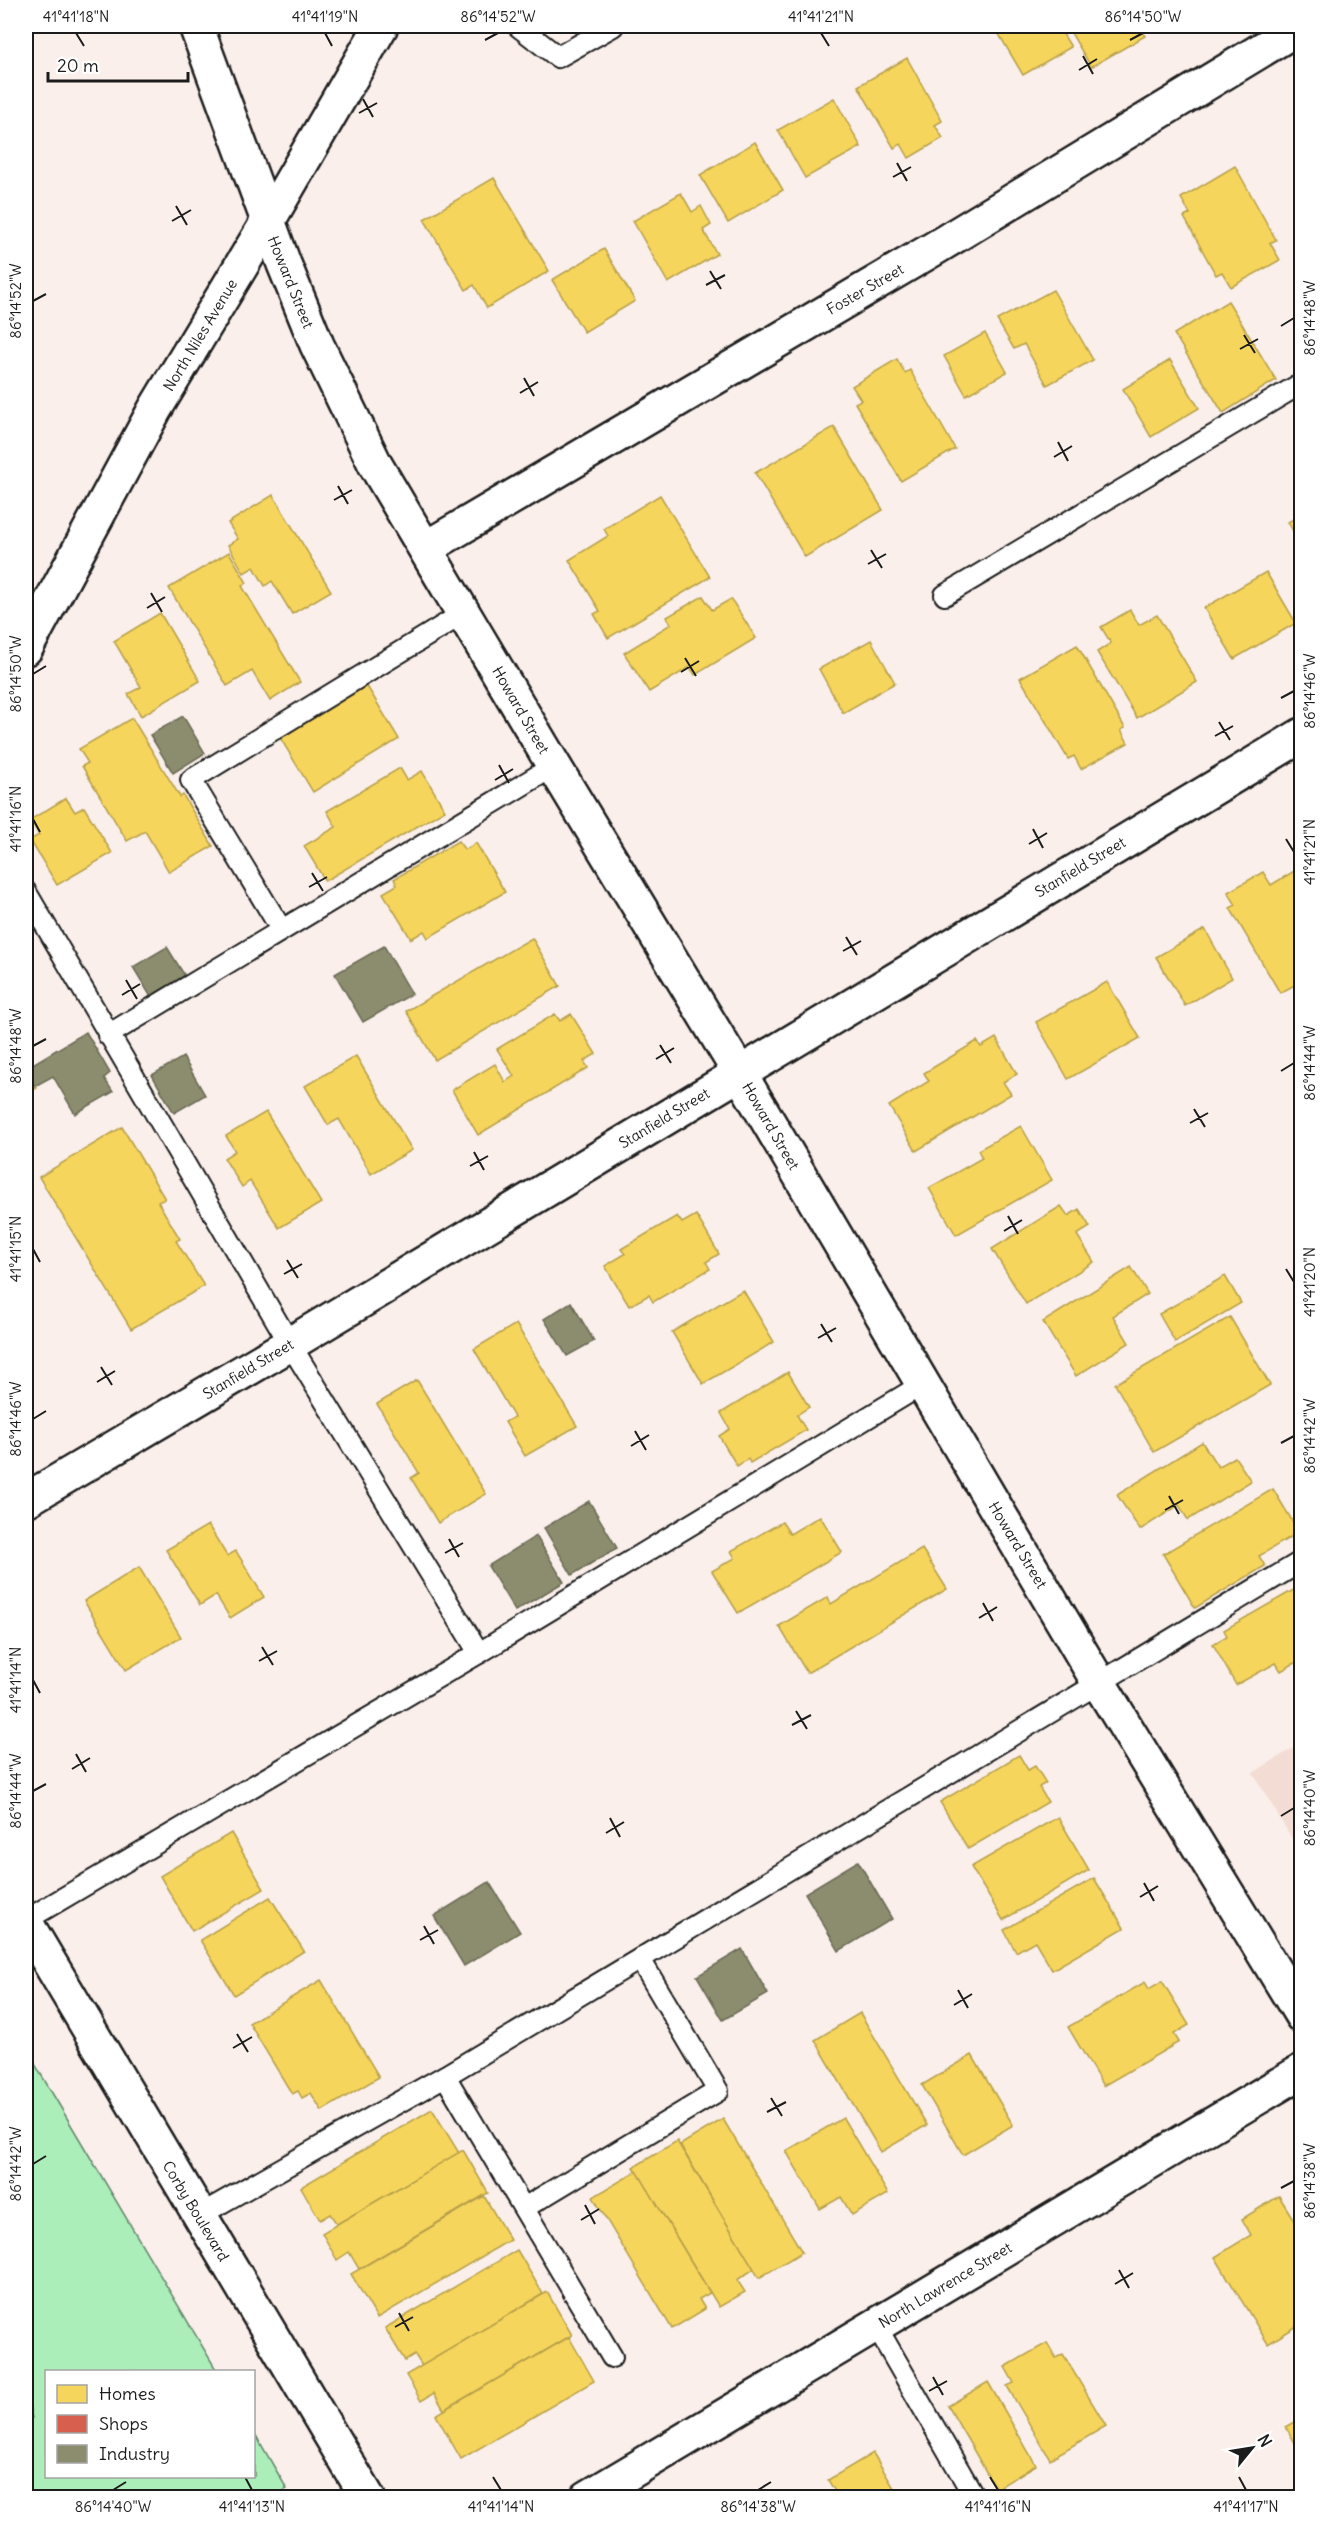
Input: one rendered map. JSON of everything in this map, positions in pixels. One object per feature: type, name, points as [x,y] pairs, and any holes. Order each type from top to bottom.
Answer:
[{"type":"street","name":"Howard Street","points":[[196,26],[267,223],[317,345],[376,466],[739,1072],[1099,1683],[1302,2016]]},
{"type":"street","name":"North Niles Avenue","points":[[26,648],[155,409],[267,223],[381,26]]},
{"type":"street","name":"Foster Street","points":[[426,548],[935,248],[1301,26]]},
{"type":"street","name":"Stanfield Street","points":[[26,1500],[290,1344],[1302,735]]},
{"type":"street","name":"Corby Boulevard","points":[[26,1921],[198,2216],[368,2498]]},
{"type":"street","name":"North Lawrence Street","points":[[587,2498],[1302,2071]]},
{"type":"lane","points":[[518,26],[558,57],[613,26]]},
{"type":"lane","points":[[945,595],[1302,383]]},
{"type":"lane","points":[[281,929],[191,780],[464,613]]},
{"type":"lane","points":[[108,1035],[554,766]]},
{"type":"lane","points":[[26,892],[290,1344],[479,1653]]},
{"type":"lane","points":[[26,1921],[479,1653],[923,1384]]},
{"type":"lane","points":[[198,2216],[445,2076],[1302,1561]]},
{"type":"lane","points":[[524,2208],[718,2091],[640,1959]]},
{"type":"lane","points":[[445,2076],[612,2357]]},
{"type":"lane","points":[[876,2326],[975,2498]]},
{"type":"shaded area","points":[[1301,1743],[1301,1854],[1253,1773]]},
{"type":"green space","points":[[26,2049],[216,2370],[45,2370],[45,2478],[255,2478],[255,2434],[287,2489],[272,2497],[26,2497],[26,2420],[32,2418],[26,2393]]},
{"type":"building: Homes","points":[[994,26],[1058,26],[1071,47],[1023,75]]},
{"type":"building: Homes","points":[[1067,26],[1139,26],[1145,36],[1091,67]]},
{"type":"building: Homes","points":[[907,58],[942,121],[935,125],[943,138],[909,158],[901,144],[894,148],[858,86]]},
{"type":"building: Homes","points":[[834,98],[861,147],[805,178],[778,130]]},
{"type":"building: Homes","points":[[755,142],[783,190],[728,223],[700,175]]},
{"type":"building: Homes","points":[[1235,166],[1276,240],[1270,243],[1280,260],[1231,287],[1222,272],[1216,275],[1184,217],[1190,214],[1181,198]]},
{"type":"building: Homes","points":[[494,178],[549,271],[487,308],[474,285],[466,290],[424,219]]},
{"type":"building: Homes","points":[[681,193],[692,212],[701,206],[711,225],[703,230],[717,254],[668,283],[633,221]]},
{"type":"building: Homes","points":[[604,249],[635,301],[584,332],[552,280]]},
{"type":"building: Homes","points":[[1053,290],[1093,360],[1047,385],[1024,344],[1014,349],[997,320]]},
{"type":"building: Homes","points":[[1228,301],[1276,380],[1223,413],[1174,334]]},
{"type":"building: Homes","points":[[985,333],[1007,372],[966,395],[944,356]]},
{"type":"building: Homes","points":[[897,359],[905,373],[910,370],[955,449],[901,481],[855,403],[861,400],[852,386]]},
{"type":"building: Homes","points":[[1170,360],[1199,408],[1151,437],[1123,389]]},
{"type":"building: Homes","points":[[834,427],[883,510],[805,557],[755,473]]},
{"type":"building: Homes","points":[[273,495],[331,591],[292,614],[272,581],[265,586],[254,567],[244,573],[228,545],[238,539],[228,523]]},
{"type":"building: Homes","points":[[660,495],[710,577],[608,638],[594,614],[600,611],[569,560],[608,536],[604,529]]},
{"type":"building: Homes","points":[[1302,514],[1302,547],[1288,522]]},
{"type":"building: Homes","points":[[229,552],[247,583],[242,586],[300,682],[270,701],[252,671],[227,686],[169,588]]},
{"type":"building: Homes","points":[[1266,572],[1296,623],[1234,659],[1204,608]]},
{"type":"building: Homes","points":[[703,596],[712,610],[731,599],[756,638],[695,675],[690,667],[649,692],[624,653],[671,624],[667,617]]},
{"type":"building: Homes","points":[[1130,610],[1139,625],[1157,615],[1197,682],[1137,718],[1097,652],[1111,643],[1101,627]]},
{"type":"building: Homes","points":[[160,613],[200,681],[141,716],[128,694],[141,687],[114,641]]},
{"type":"building: Homes","points":[[871,640],[895,683],[843,713],[819,669]]},
{"type":"building: Homes","points":[[1077,645],[1125,728],[1121,730],[1128,743],[1081,769],[1074,756],[1068,759],[1020,678]]},
{"type":"building: Homes","points":[[365,683],[399,739],[313,792],[279,736]]},
{"type":"building: Homes","points":[[132,718],[180,797],[183,795],[213,846],[169,872],[145,831],[127,841],[82,766],[88,763],[79,749]]},
{"type":"building: Homes","points":[[400,768],[407,780],[422,771],[445,810],[325,881],[304,846],[336,827],[327,811]]},
{"type":"building: Homes","points":[[66,798],[75,812],[84,807],[112,853],[57,885],[30,840],[39,835],[30,820]]},
{"type":"building: Homes","points":[[458,841],[465,850],[476,843],[505,892],[428,938],[424,931],[411,939],[383,893],[397,885],[394,879]]},
{"type":"building: Homes","points":[[1296,870],[1302,879],[1302,981],[1280,993],[1230,908],[1236,905],[1228,892],[1263,872],[1271,885]]},
{"type":"building: Homes","points":[[1205,929],[1232,978],[1185,1006],[1156,957]]},
{"type":"building: Homes","points":[[532,938],[560,986],[435,1060],[406,1011]]},
{"type":"building: Homes","points":[[1107,982],[1140,1038],[1068,1079],[1036,1022]]},
{"type":"building: Homes","points":[[555,1014],[560,1021],[571,1014],[596,1054],[584,1061],[588,1068],[478,1135],[452,1090],[495,1064],[505,1082],[514,1076],[497,1049]]},
{"type":"building: Homes","points":[[996,1038],[1017,1074],[1003,1082],[1011,1094],[916,1151],[889,1106],[929,1081],[924,1073],[977,1041],[981,1047]]},
{"type":"building: Homes","points":[[356,1056],[412,1150],[371,1174],[339,1119],[328,1125],[305,1086]]},
{"type":"building: Homes","points":[[26,1069],[37,1088],[26,1095]]},
{"type":"building: Homes","points":[[266,1112],[321,1203],[279,1228],[250,1181],[242,1187],[224,1158],[235,1151],[226,1136]]},
{"type":"building: Homes","points":[[1021,1126],[1052,1180],[956,1235],[929,1188],[982,1158],[978,1150]]},
{"type":"building: Homes","points":[[122,1127],[165,1199],[158,1202],[180,1239],[176,1241],[204,1286],[131,1329],[39,1177]]},
{"type":"building: Homes","points":[[1061,1206],[1068,1216],[1079,1209],[1090,1227],[1077,1235],[1094,1262],[1026,1304],[992,1249]]},
{"type":"building: Homes","points":[[696,1215],[719,1254],[706,1262],[710,1269],[653,1302],[649,1295],[629,1306],[605,1266],[625,1254],[621,1249],[677,1216],[682,1223]]},
{"type":"building: Homes","points":[[1131,1267],[1148,1294],[1113,1316],[1129,1343],[1076,1376],[1043,1322]]},
{"type":"building: Homes","points":[[1225,1276],[1241,1303],[1175,1342],[1159,1314]]},
{"type":"building: Homes","points":[[743,1290],[774,1342],[703,1384],[672,1332]]},
{"type":"building: Homes","points":[[1230,1317],[1270,1385],[1154,1452],[1115,1384]]},
{"type":"building: Homes","points":[[516,1324],[577,1426],[525,1456],[505,1422],[514,1417],[474,1349]]},
{"type":"building: Homes","points":[[788,1372],[809,1407],[797,1415],[806,1430],[750,1463],[748,1459],[737,1466],[719,1436],[730,1429],[721,1413]]},
{"type":"building: Homes","points":[[417,1380],[486,1494],[438,1523],[411,1478],[419,1473],[377,1404]]},
{"type":"building: Homes","points":[[1202,1442],[1218,1467],[1235,1457],[1251,1481],[1188,1520],[1179,1505],[1140,1530],[1117,1495]]},
{"type":"building: Homes","points":[[1273,1489],[1299,1532],[1259,1556],[1265,1566],[1195,1608],[1163,1554]]},
{"type":"building: Homes","points":[[820,1516],[842,1552],[738,1613],[712,1571],[735,1558],[731,1551],[782,1522],[790,1534]]},
{"type":"building: Homes","points":[[208,1525],[227,1556],[236,1551],[264,1597],[230,1618],[216,1595],[200,1605],[166,1550]]},
{"type":"building: Homes","points":[[922,1549],[947,1589],[807,1673],[779,1626],[828,1597],[831,1604]]},
{"type":"building: Homes","points":[[139,1567],[181,1637],[126,1670],[84,1601]]},
{"type":"building: Homes","points":[[1297,1588],[1302,1595],[1302,1659],[1281,1671],[1276,1663],[1236,1685],[1213,1644],[1227,1636],[1224,1630]]},
{"type":"building: Homes","points":[[1019,1755],[1028,1770],[1035,1766],[1046,1783],[1039,1787],[1048,1802],[968,1849],[940,1802]]},
{"type":"building: Homes","points":[[1058,1817],[1089,1870],[1003,1920],[971,1867]]},
{"type":"building: Homes","points":[[231,1833],[264,1889],[192,1931],[160,1876]]},
{"type":"building: Homes","points":[[1094,1878],[1124,1928],[1052,1970],[1035,1941],[1016,1952],[1004,1930]]},
{"type":"building: Homes","points":[[270,1897],[304,1951],[234,1995],[200,1940]]},
{"type":"building: Homes","points":[[321,1980],[379,2077],[322,2111],[311,2093],[302,2098],[298,2091],[292,2094],[249,2023]]},
{"type":"building: Homes","points":[[1162,1981],[1189,2025],[1174,2034],[1179,2042],[1103,2086],[1068,2027],[1145,1982],[1149,1989]]},
{"type":"building: Homes","points":[[860,2013],[927,2125],[881,2152],[815,2040]]},
{"type":"building: Homes","points":[[972,2055],[1013,2125],[963,2155],[922,2085]]},
{"type":"building: Homes","points":[[432,2109],[459,2153],[337,2224],[330,2214],[320,2220],[301,2187]]},
{"type":"building: Homes","points":[[843,2118],[888,2194],[852,2215],[841,2197],[820,2209],[786,2151]]},
{"type":"building: Homes","points":[[723,2119],[802,2252],[759,2278],[680,2145]]},
{"type":"building: Homes","points":[[677,2141],[754,2269],[737,2280],[745,2292],[719,2307],[634,2167]]},
{"type":"building: Homes","points":[[463,2150],[488,2193],[359,2269],[349,2252],[337,2260],[322,2233]]},
{"type":"building: Homes","points":[[637,2171],[710,2293],[699,2299],[705,2309],[672,2329],[593,2197]]},
{"type":"building: Homes","points":[[484,2196],[510,2240],[377,2318],[351,2274]]},
{"type":"building: Homes","points":[[1279,2196],[1302,2233],[1302,2323],[1268,2344],[1215,2257],[1251,2235],[1242,2219]]},
{"type":"building: Homes","points":[[517,2250],[543,2294],[422,2366],[415,2355],[405,2361],[385,2328]]},
{"type":"building: Homes","points":[[547,2292],[572,2335],[444,2410],[434,2393],[421,2401],[406,2375]]},
{"type":"building: Homes","points":[[569,2337],[594,2381],[461,2459],[436,2415]]},
{"type":"building: Homes","points":[[1047,2343],[1056,2358],[1063,2354],[1106,2426],[1050,2459],[1007,2386],[1014,2383],[1005,2367]]},
{"type":"building: Homes","points":[[988,2382],[1036,2465],[996,2489],[948,2406]]},
{"type":"building: Homes","points":[[1302,2418],[1302,2455],[1286,2427]]},
{"type":"building: Homes","points":[[873,2453],[900,2498],[839,2498],[828,2480]]},
{"type":"building: Shops","points":[[1302,1831],[1302,1849],[1294,1835]]},
{"type":"building: Industry","points":[[183,716],[205,753],[173,773],[150,735]]},
{"type":"building: Industry","points":[[384,946],[412,994],[363,1022],[335,974]]},
{"type":"building: Industry","points":[[167,947],[185,976],[151,997],[133,967]]},
{"type":"building: Industry","points":[[86,1032],[110,1073],[104,1078],[113,1092],[75,1114],[53,1076],[35,1086],[26,1068]]},
{"type":"building: Industry","points":[[183,1057],[205,1095],[174,1113],[152,1075]]},
{"type":"building: Industry","points":[[571,1302],[594,1341],[567,1356],[544,1319]]},
{"type":"building: Industry","points":[[589,1501],[617,1548],[572,1575],[544,1528]]},
{"type":"building: Industry","points":[[536,1536],[564,1582],[515,1611],[488,1566]]},
{"type":"building: Industry","points":[[858,1861],[892,1919],[839,1951],[805,1893]]},
{"type":"building: Industry","points":[[489,1882],[520,1932],[464,1966],[434,1916]]},
{"type":"building: Industry","points":[[742,1949],[768,1994],[723,2020],[697,1976]]}]
